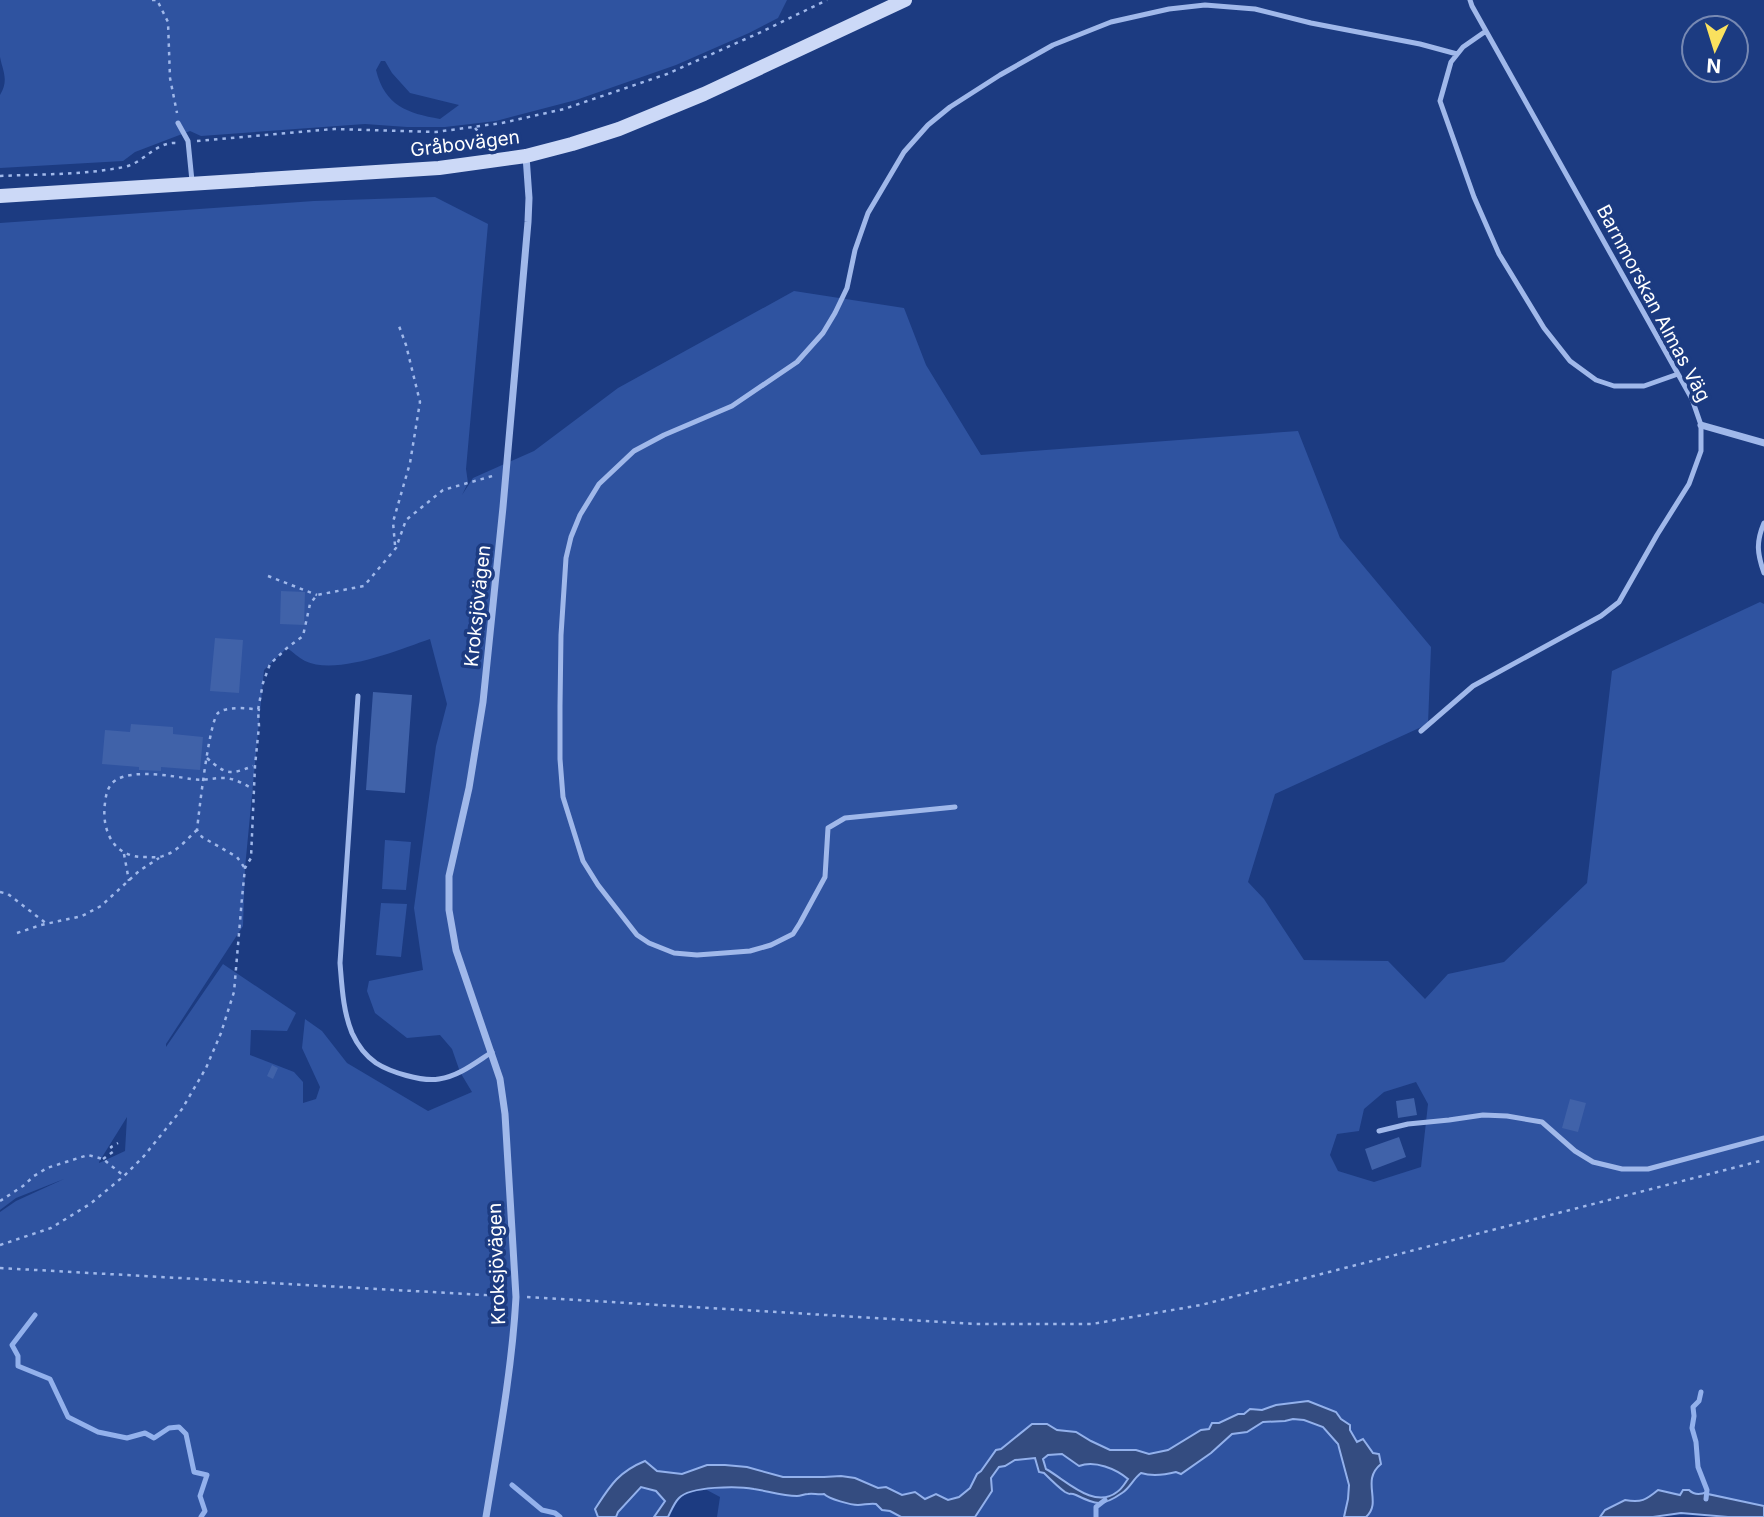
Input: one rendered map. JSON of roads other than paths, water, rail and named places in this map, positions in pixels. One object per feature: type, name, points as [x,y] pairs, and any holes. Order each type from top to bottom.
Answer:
[{"type":"main road","name":"Gråbovägen","points":[[0,195],[439,168],[526,156],[619,130],[704,94],[905,0]]},
{"type":"street","name":"Kroksjövägen","points":[[486,1517],[515,1324],[516,1297],[505,1114],[500,1079],[456,950],[449,910],[449,876],[469,788],[483,702],[528,222],[526,156]]},
{"type":"street","points":[[1701,425],[1764,443]]},
{"type":"lane","name":"Barnmorskan Almas Väg","points":[[1421,731],[1474,685],[1601,616],[1619,603],[1689,484],[1701,451],[1701,425],[1692,399],[1470,0]]},
{"type":"lane","points":[[955,807],[845,818],[828,828],[825,877],[793,934],[771,946],[750,951],[685,954],[674,953],[637,935],[583,861],[563,797],[560,746],[563,591],[571,537],[588,500],[599,484],[634,451],[732,406],[797,362],[823,333],[835,313],[847,288],[855,250],[868,213],[904,152],[928,125],[950,107],[1054,45],[1111,22],[1169,9],[1205,5],[1255,9],[1457,54]]},
{"type":"lane","points":[[1486,31],[1463,47],[1451,62],[1440,101],[1474,197],[1500,254],[1544,328],[1570,361],[1596,380],[1614,386],[1644,386],[1678,374]]},
{"type":"lane","points":[[178,123],[188,142],[192,184]]},
{"type":"lane","points":[[1764,523],[1758,537],[1759,556],[1764,573]]},
{"type":"lane","points":[[358,696],[341,963],[343,1003],[353,1033],[363,1051],[376,1063],[415,1078],[437,1080],[460,1072],[492,1052]]},
{"type":"lane","points":[[1379,1131],[1408,1124],[1482,1115],[1507,1116],[1542,1122],[1575,1151],[1593,1162],[1622,1169],[1648,1169],[1764,1138]]},
{"type":"waterway","points":[[35,1315],[12,1345],[18,1356],[18,1366],[50,1379],[68,1417],[98,1432],[127,1438],[145,1433],[154,1438],[169,1428],[179,1427],[186,1434],[194,1472],[207,1475],[200,1496],[205,1511],[201,1517]]},
{"type":"waterway","points":[[1701,1392],[1699,1401],[1693,1407],[1692,1428],[1698,1467],[1707,1490],[1706,1499]]},
{"type":"waterway","points":[[512,1485],[542,1510],[560,1517]]},
{"type":"waterway","points":[[1096,1517],[1096,1507],[1105,1500]]}]
